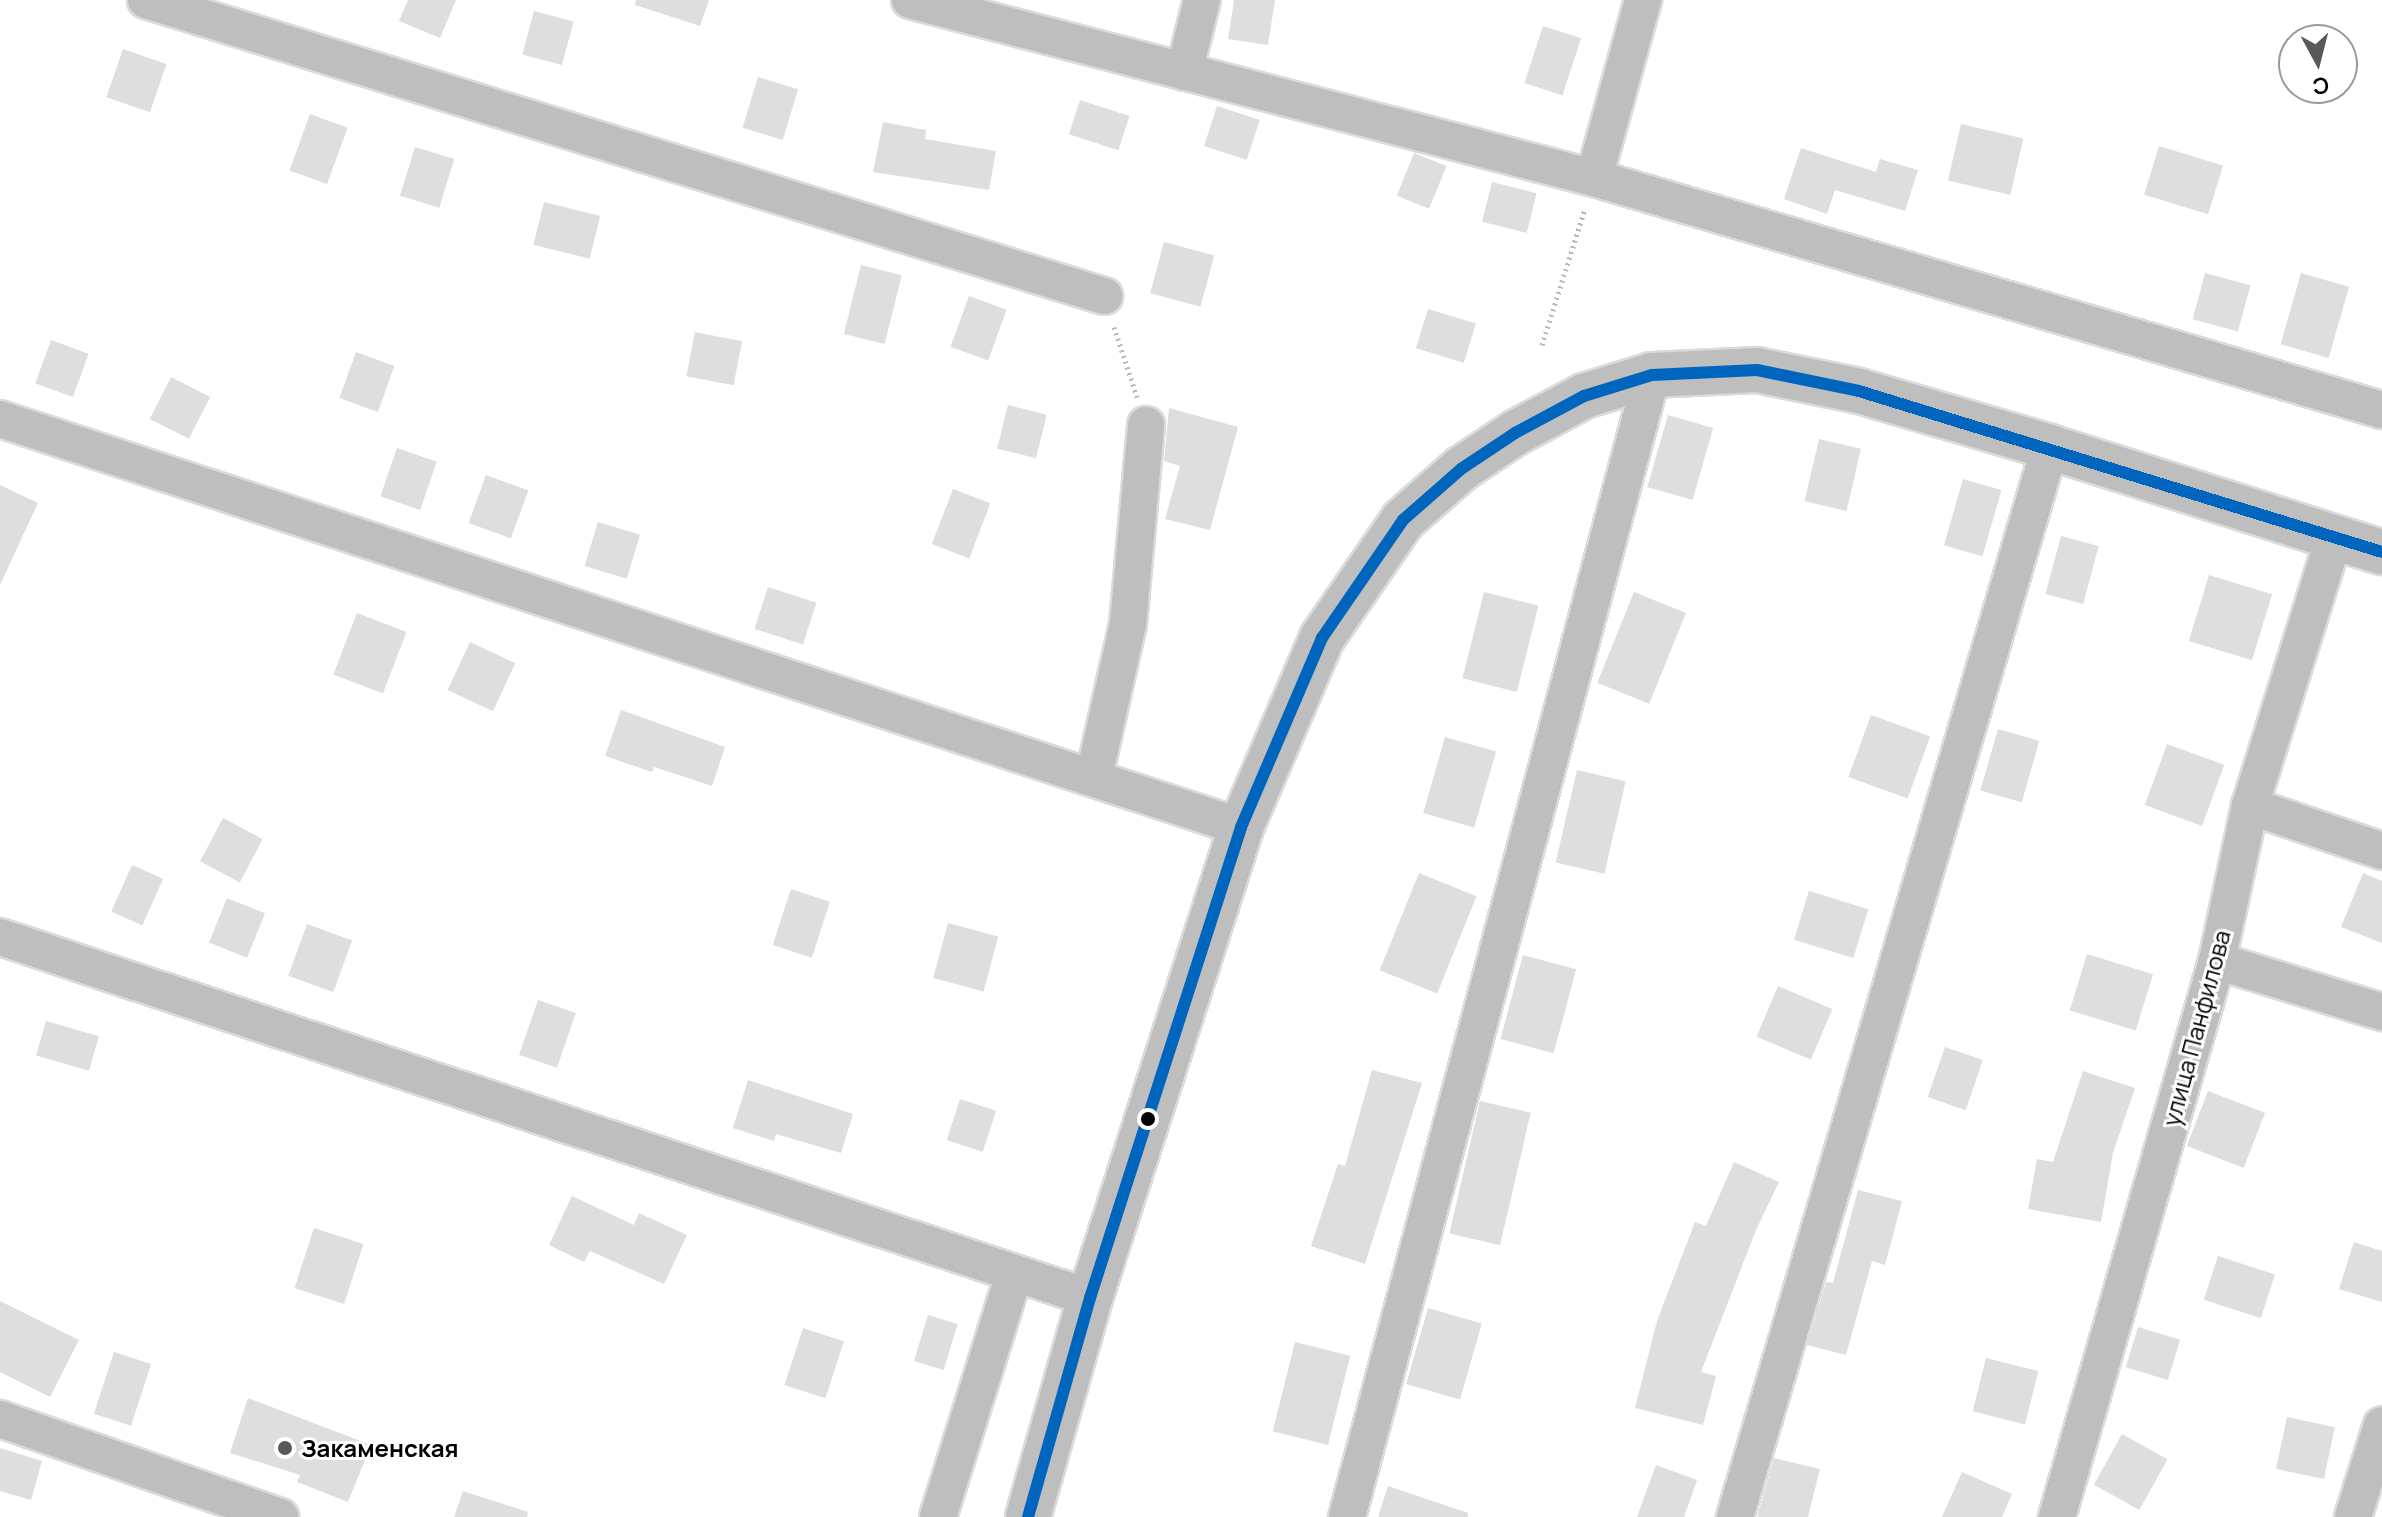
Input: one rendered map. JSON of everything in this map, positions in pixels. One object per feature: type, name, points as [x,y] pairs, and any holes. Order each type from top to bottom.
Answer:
[{"type":"main road","points":[[1028,1517],[1090,1298],[1241,827],[1322,638],[1403,520],[1461,469],[1515,433],[1584,396],[1652,375],[1757,370],[1859,391],[2050,447],[2382,552]]},
{"type":"street","points":[[146,0],[1104,296]]},
{"type":"street","points":[[910,0],[1594,178],[2382,410]]},
{"type":"street","points":[[1184,72],[1202,0]]},
{"type":"street","points":[[1594,178],[1643,0]]},
{"type":"street","points":[[1347,1517],[1652,375]]},
{"type":"street","points":[[0,419],[1094,776],[1241,827]]},
{"type":"street","points":[[1094,776],[1128,624],[1146,425]]},
{"type":"street","points":[[1735,1517],[2050,447]]},
{"type":"street","name":"улица Панфилова","points":[[2057,1517],[2217,961],[2250,806],[2334,538]]},
{"type":"street","points":[[2250,806],[2382,851]]},
{"type":"street","points":[[0,937],[1090,1298]]},
{"type":"street","points":[[2217,961],[2382,1012]]},
{"type":"street","points":[[938,1517],[1014,1274]]},
{"type":"street","points":[[0,1419],[280,1517]]},
{"type":"street","points":[[2353,1517],[2382,1425]]},
{"type":"path","points":[[1542,345],[1594,178]]},
{"type":"path","points":[[1104,296],[1146,425]]},
{"type":"building","points":[[408,0],[456,0],[440,38],[399,21]]},
{"type":"building","points":[[636,0],[709,0],[700,26],[635,5]]},
{"type":"building","points":[[1234,0],[1275,0],[1268,45],[1228,39]]},
{"type":"building","points":[[534,11],[574,22],[562,65],[522,54]]},
{"type":"building","points":[[1543,26],[1581,38],[1563,95],[1524,83]]},
{"type":"building","points":[[123,49],[166,64],[150,112],[106,97]]},
{"type":"building","points":[[758,77],[798,89],[783,140],[743,128]]},
{"type":"building","points":[[1080,100],[1129,116],[1118,150],[1069,134]]},
{"type":"building","points":[[1217,106],[1260,120],[1247,160],[1204,146]]},
{"type":"building","points":[[310,114],[348,128],[327,184],[289,170]]},
{"type":"building","points":[[883,122],[926,130],[925,139],[996,151],[989,190],[873,172]]},
{"type":"building","points":[[1961,124],[2023,138],[2010,195],[1948,181]]},
{"type":"building","points":[[2159,146],[2223,166],[2208,214],[2144,195]]},
{"type":"building","points":[[415,147],[454,159],[439,208],[400,196]]},
{"type":"building","points":[[1801,148],[1876,172],[1880,159],[1918,170],[1905,211],[1835,190],[1827,214],[1784,199]]},
{"type":"building","points":[[1414,153],[1446,166],[1429,209],[1397,196]]},
{"type":"building","points":[[1492,182],[1537,193],[1527,233],[1482,222]]},
{"type":"building","points":[[544,202],[600,216],[590,259],[533,245]]},
{"type":"building","points":[[1164,242],[1214,255],[1201,307],[1150,293]]},
{"type":"building","points":[[861,265],[902,275],[885,344],[844,334]]},
{"type":"building","points":[[2205,273],[2250,285],[2238,332],[2193,319]]},
{"type":"building","points":[[2301,273],[2349,287],[2329,358],[2281,344]]},
{"type":"building","points":[[969,296],[1007,310],[988,360],[951,347]]},
{"type":"building","points":[[1428,309],[1476,324],[1464,363],[1416,348]]},
{"type":"building","points":[[695,332],[742,341],[734,385],[686,376]]},
{"type":"building","points":[[51,340],[89,354],[73,397],[35,383]]},
{"type":"building","points":[[356,352],[395,366],[378,412],[339,398]]},
{"type":"building","points":[[171,377],[210,397],[189,439],[150,419]]},
{"type":"building","points":[[1008,405],[1047,415],[1036,458],[997,449]]},
{"type":"building","points":[[1169,408],[1238,427],[1210,530],[1165,519],[1180,466],[1164,461]]},
{"type":"building","points":[[1668,415],[1713,428],[1693,500],[1647,487]]},
{"type":"building","points":[[1819,439],[1861,449],[1847,511],[1805,501]]},
{"type":"building","points":[[397,448],[437,462],[420,510],[380,496]]},
{"type":"building","points":[[486,475],[528,490],[511,538],[469,523]]},
{"type":"building","points":[[1963,479],[2001,490],[1982,556],[1944,545]]},
{"type":"building","points":[[0,485],[38,503],[0,585]]},
{"type":"building","points":[[953,489],[990,503],[969,558],[932,544]]},
{"type":"building","points":[[598,522],[640,535],[627,579],[585,566]]},
{"type":"building","points":[[2061,536],[2099,546],[2083,604],[2045,594]]},
{"type":"building","points":[[2209,575],[2272,594],[2252,660],[2189,641]]},
{"type":"building","points":[[768,587],[817,603],[803,645],[754,629]]},
{"type":"building","points":[[1484,592],[1538,606],[1517,692],[1462,678]]},
{"type":"building","points":[[1634,592],[1686,613],[1649,704],[1597,683]]},
{"type":"building","points":[[357,613],[406,632],[383,694],[333,675]]},
{"type":"building","points":[[470,642],[515,663],[493,711],[448,690]]},
{"type":"building","points":[[621,710],[725,747],[712,786],[654,767],[652,772],[605,756]]},
{"type":"building","points":[[1871,715],[1930,737],[1908,799],[1848,777]]},
{"type":"building","points":[[1998,729],[2039,741],[2022,802],[1980,791]]},
{"type":"building","points":[[1445,737],[1496,752],[1474,828],[1423,813]]},
{"type":"building","points":[[2167,744],[2224,765],[2202,826],[2145,805]]},
{"type":"building","points":[[1577,770],[1626,781],[1604,874],[1556,863]]},
{"type":"building","points":[[223,818],[263,839],[240,882],[200,861]]},
{"type":"building","points":[[132,865],[163,879],[142,925],[111,912]]},
{"type":"building","points":[[1419,873],[1476,896],[1437,994],[1380,970]]},
{"type":"building","points":[[2363,873],[2382,881],[2382,943],[2341,927]]},
{"type":"building","points":[[791,889],[830,902],[812,958],[773,945]]},
{"type":"building","points":[[1809,891],[1868,909],[1853,958],[1794,940]]},
{"type":"building","points":[[227,898],[265,913],[247,958],[209,943]]},
{"type":"building","points":[[948,923],[998,936],[983,992],[933,978]]},
{"type":"building","points":[[307,924],[352,940],[333,992],[288,976]]},
{"type":"building","points":[[2087,954],[2153,974],[2136,1031],[2070,1010]]},
{"type":"building","points":[[1523,955],[1576,969],[1554,1053],[1500,1039]]},
{"type":"building","points":[[1778,986],[1832,1009],[1811,1060],[1757,1037]]},
{"type":"building","points":[[538,1000],[576,1013],[557,1068],[519,1055]]},
{"type":"building","points":[[46,1021],[99,1036],[89,1071],[36,1056]]},
{"type":"building","points":[[1945,1047],[1983,1060],[1966,1110],[1928,1097]]},
{"type":"building","points":[[1372,1070],[1422,1083],[1365,1264],[1311,1246],[1338,1164],[1345,1166]]},
{"type":"building","points":[[2083,1071],[2135,1088],[2113,1153],[2101,1222],[2028,1209],[2037,1159],[2053,1162]]},
{"type":"building","points":[[748,1080],[853,1114],[841,1153],[776,1134],[774,1141],[733,1128]]},
{"type":"building","points":[[2208,1091],[2265,1113],[2244,1168],[2187,1146]]},
{"type":"building","points":[[960,1099],[996,1111],[983,1152],[947,1140]]},
{"type":"building","points":[[1480,1101],[1531,1113],[1500,1245],[1449,1234]]},
{"type":"building","points":[[1734,1162],[1779,1182],[1756,1230],[1701,1372],[1716,1376],[1703,1425],[1635,1408],[1657,1321],[1695,1222],[1706,1226]]},
{"type":"building","points":[[1858,1190],[1902,1201],[1885,1265],[1872,1261],[1846,1355],[1807,1345],[1826,1282],[1833,1283]]},
{"type":"building","points":[[572,1196],[634,1225],[639,1213],[687,1235],[664,1284],[590,1251],[584,1262],[549,1245]]},
{"type":"building","points":[[314,1228],[363,1244],[344,1304],[295,1288]]},
{"type":"building","points":[[2354,1242],[2382,1251],[2382,1302],[2339,1289]]},
{"type":"building","points":[[2218,1256],[2275,1275],[2261,1318],[2204,1300]]},
{"type":"building","points":[[0,1301],[79,1340],[50,1397],[0,1372]]},
{"type":"building","points":[[1428,1308],[1482,1323],[1460,1399],[1406,1384]]},
{"type":"building","points":[[928,1315],[958,1324],[944,1370],[914,1361]]},
{"type":"building","points":[[2138,1327],[2180,1340],[2168,1380],[2126,1367]]},
{"type":"building","points":[[803,1328],[844,1341],[825,1398],[784,1385]]},
{"type":"building","points":[[1295,1342],[1350,1356],[1328,1445],[1273,1431]]},
{"type":"building","points":[[114,1352],[151,1364],[131,1426],[94,1414]]},
{"type":"building","points":[[1986,1358],[2038,1371],[2025,1424],[1973,1411]]},
{"type":"building","points":[[248,1398],[371,1445],[348,1502],[297,1482],[300,1475],[230,1453]]},
{"type":"building","points":[[2287,1417],[2335,1427],[2324,1479],[2276,1469]]},
{"type":"building","points":[[2122,1434],[2167,1459],[2139,1510],[2094,1485]]},
{"type":"building","points":[[0,1448],[42,1461],[31,1500],[0,1491]]},
{"type":"building","points":[[1774,1458],[1820,1469],[1808,1517],[1757,1517]]},
{"type":"building","points":[[1656,1465],[1697,1480],[1684,1517],[1637,1517]]},
{"type":"building","points":[[1962,1472],[2012,1494],[2002,1517],[1942,1517]]},
{"type":"building","points":[[1388,1486],[1468,1513],[1468,1517],[1378,1517]]},
{"type":"building","points":[[463,1491],[528,1512],[527,1517],[454,1517]]},
{"type":"transit line","points":[[1028,1517],[1090,1298],[1241,827],[1322,638],[1403,520],[1461,469],[1515,433],[1584,396],[1652,375],[1757,370],[1859,391],[2382,552]]},
{"type":"place","name":"Закаменская","points":[[285,1448]]}]
